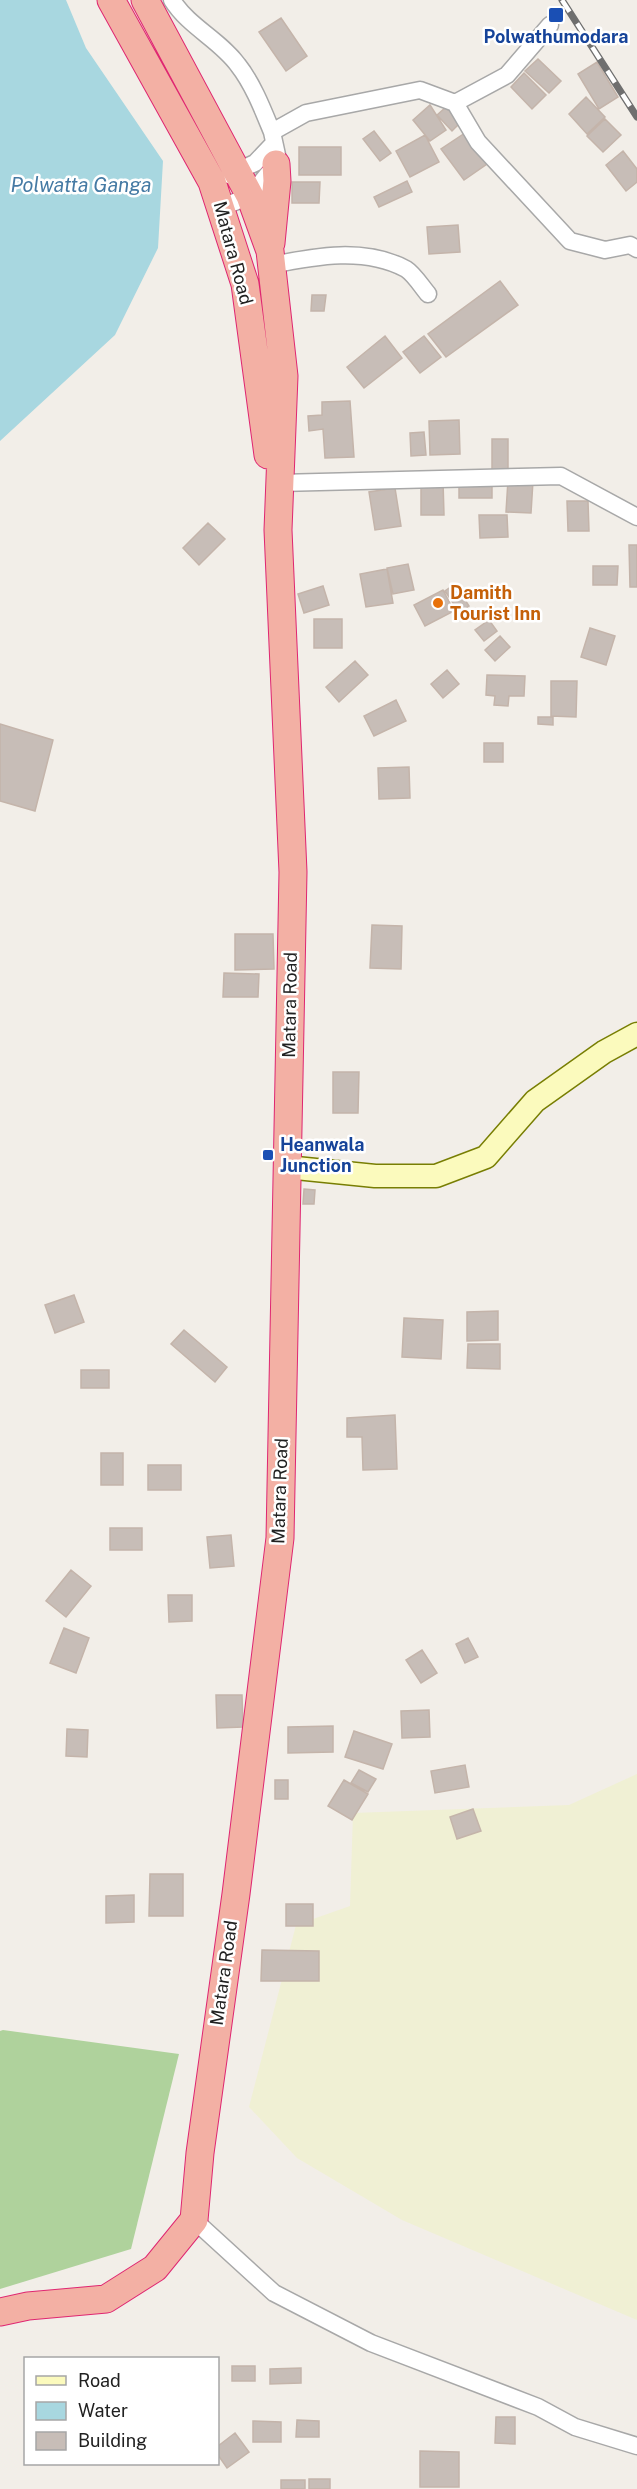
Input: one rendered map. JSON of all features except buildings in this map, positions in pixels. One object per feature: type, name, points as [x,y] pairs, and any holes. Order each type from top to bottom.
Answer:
[{"type":"highway","name":"Matara Road","points":[[111,0],[217,195],[245,284],[278,530]]},
{"type":"highway","name":"Matara Road","points":[[145,0],[250,196],[271,258],[284,376],[278,530],[293,872],[280,1538],[236,1894],[200,2153],[194,2220]]},
{"type":"highway","points":[[271,258],[277,181],[274,146]]},
{"type":"highway","points":[[0,2312],[28,2306],[106,2299],[155,2268],[194,2220]]},
{"type":"main road","points":[[286,1167],[375,1176],[436,1176],[486,1157],[535,1101],[604,1052],[637,1034]]},
{"type":"street","points":[[172,0],[179,12],[238,64],[262,108],[274,146],[250,196],[217,195]]},
{"type":"street","points":[[455,103],[507,75],[550,25]]},
{"type":"street","points":[[217,195],[238,172],[255,163],[306,113],[420,90],[455,103],[478,142],[570,241],[605,250],[630,245],[637,249]]},
{"type":"street","points":[[271,258],[366,256],[408,270],[428,294]]},
{"type":"street","points":[[279,483],[561,476],[637,517]]},
{"type":"street","points":[[194,2220],[274,2293],[371,2343],[538,2407],[575,2427],[637,2446]]},
{"type":"green space","points":[[637,1774],[637,2320],[402,2220],[297,2158],[249,2107],[296,1925],[350,1906],[353,1813],[569,1805]]},
{"type":"green space","points":[[0,2031],[179,2054],[131,2249],[0,2289]]},
{"type":"water","name":"Polwatta Ganga","points":[[0,0],[66,0],[86,48],[163,161],[158,248],[115,335],[0,441]]},
{"type":"railway","points":[[562,0],[637,117]]},
{"type":"place","name":"Polwathumodara","points":[[556,15]]},
{"type":"place","name":"Damith Tourist Inn","points":[[438,603]]},
{"type":"place","name":"Heanwala Junction","points":[[268,1155]]}]
